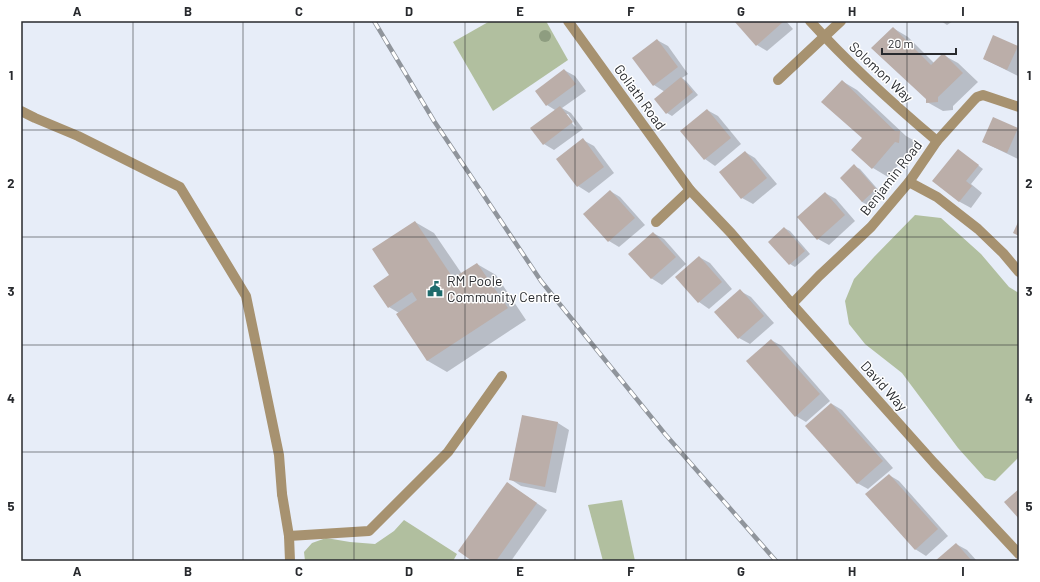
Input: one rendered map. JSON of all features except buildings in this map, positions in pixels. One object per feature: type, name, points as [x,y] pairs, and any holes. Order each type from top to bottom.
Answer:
[{"type":"street","name":"Goliath Road","points":[[568,21],[690,190],[731,232]]},
{"type":"street","name":"Solomon Way","points":[[810,21],[895,105],[937,141]]},
{"type":"street","points":[[778,80],[841,21]]},
{"type":"street","name":"Benjamin Road","points":[[792,304],[819,276],[871,227],[909,182],[937,141],[977,97],[984,95],[1019,107]]},
{"type":"street","points":[[21,110],[35,118],[78,136],[180,187],[246,296],[279,455],[282,494],[289,536],[290,561]]},
{"type":"street","points":[[909,182],[936,197],[978,229],[1003,253],[1019,272]]},
{"type":"street","points":[[656,222],[690,190]]},
{"type":"street","name":"David Way","points":[[731,232],[792,304],[1019,554]]},
{"type":"street","points":[[289,536],[369,531],[448,452],[502,376]]},
{"type":"green space","points":[[490,21],[546,21],[568,60],[493,111],[453,42]]},
{"type":"green space","points":[[915,215],[941,218],[981,254],[1009,287],[1019,293],[1019,457],[995,481],[985,478],[958,448],[902,373],[865,344],[849,324],[845,301],[854,279]]},
{"type":"green space","points":[[622,500],[635,561],[603,561],[588,505]]},
{"type":"green space","points":[[404,520],[457,554],[453,561],[305,561],[304,552],[312,543],[326,538],[375,544],[394,531]]},
{"type":"railway","points":[[374,21],[434,121],[541,281],[665,434],[776,561]]},
{"type":"place","name":"RM Poole Community Centre","points":[[435,289]]}]
